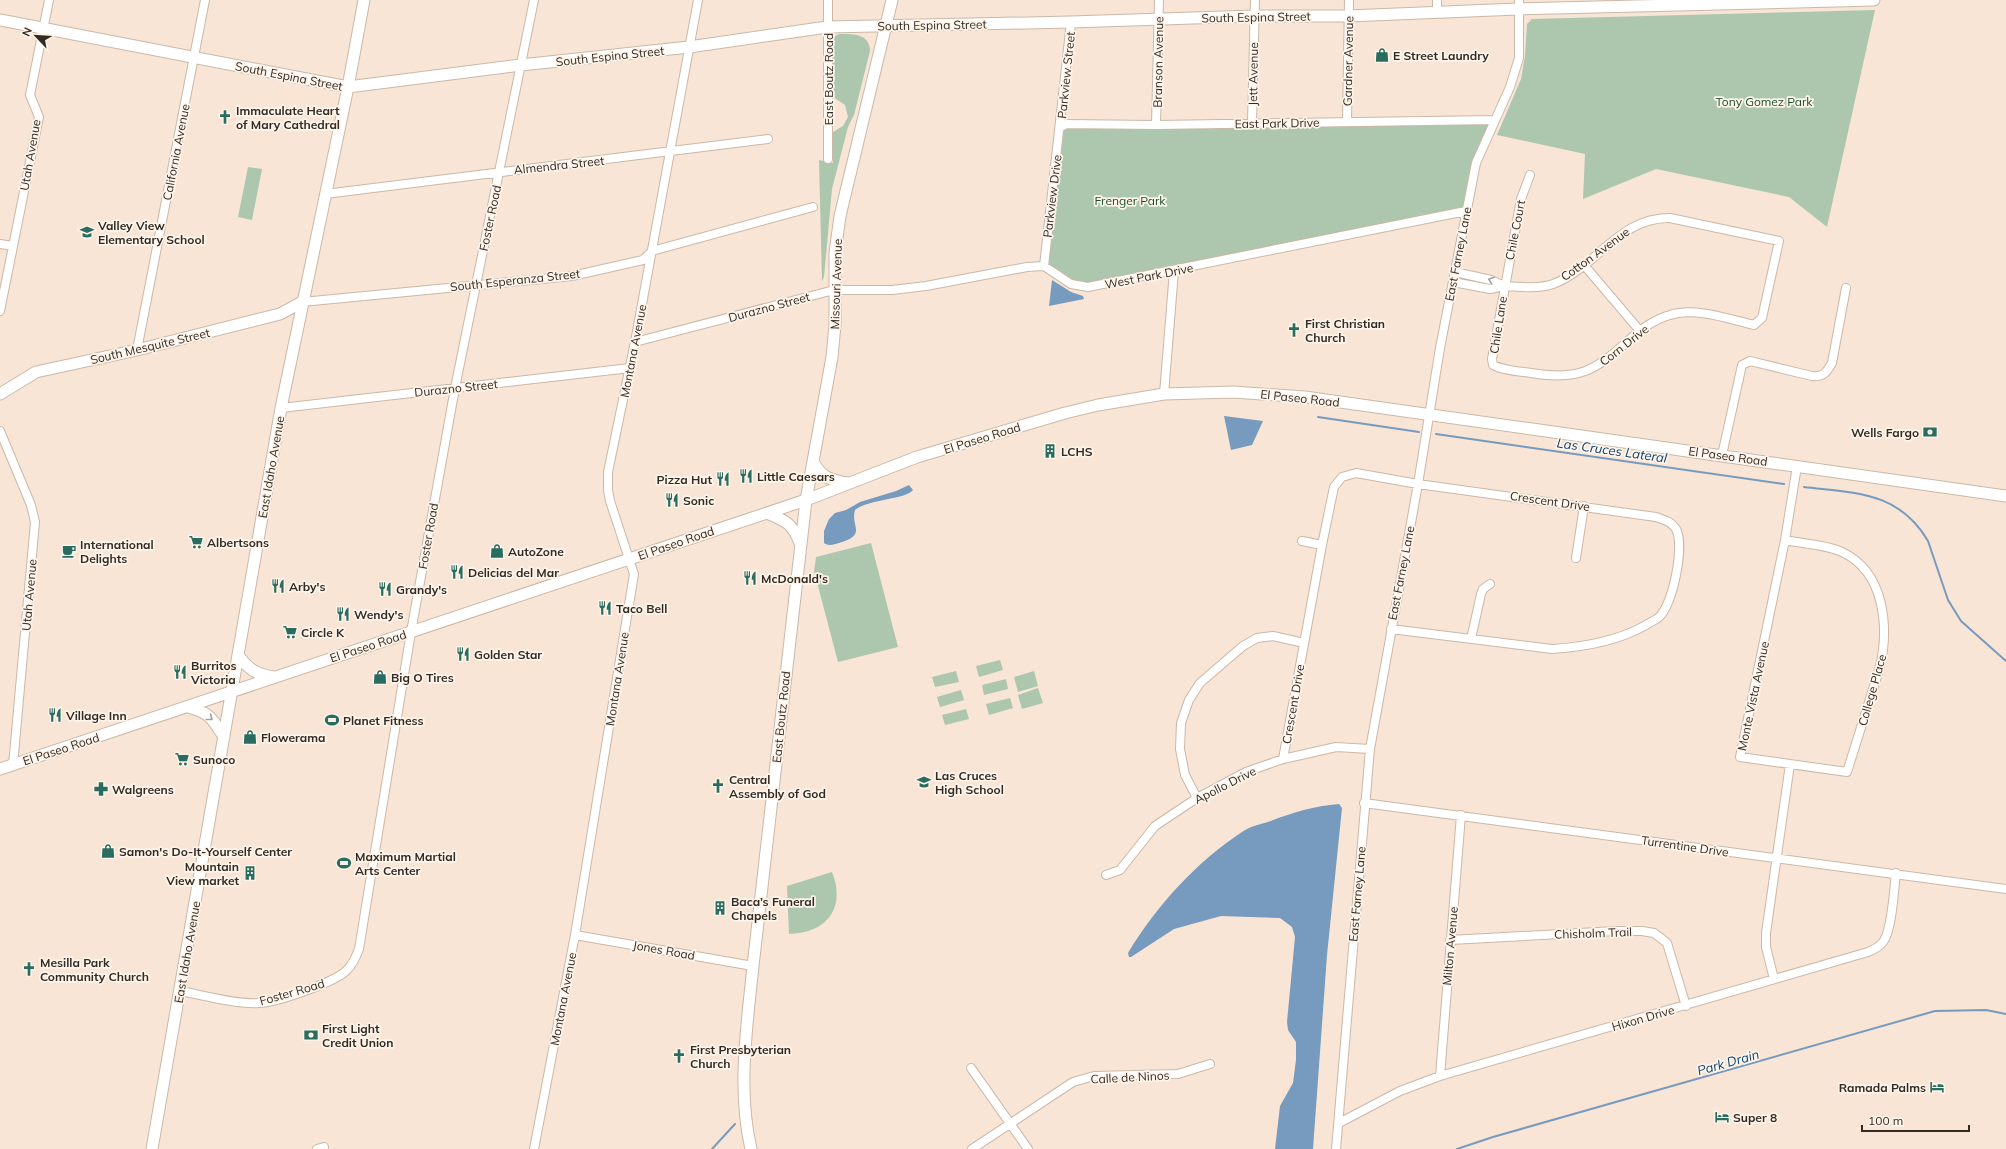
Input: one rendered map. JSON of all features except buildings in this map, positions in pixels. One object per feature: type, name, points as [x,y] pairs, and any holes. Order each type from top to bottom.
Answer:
[{"type":"main road","name":"East Idaho Avenue","points":[[152,1149],[281,408],[348,87],[364,0]]},
{"type":"main road","name":"Missouri Avenue","points":[[806,500],[832,357],[835,253],[840,216],[892,0]]},
{"type":"main road","name":"South Espina Street","points":[[0,20],[348,87],[521,65],[689,47],[828,27],[1071,22],[1254,16],[1348,16],[1437,13],[1519,4],[1874,0]]},
{"type":"main road","name":"South Mesquite Street","points":[[0,394],[36,372],[137,350],[280,314],[302,302]]},
{"type":"main road","name":"El Paseo Road","points":[[0,769],[232,693],[506,599],[806,500],[917,457],[1065,413],[1118,401],[1164,394],[1233,392],[1268,394],[1429,414],[2006,496]]},
{"type":"main road","points":[[813,460],[818,470],[824,476],[835,481],[850,483]]},
{"type":"main road","name":"East Boutz Road","points":[[751,1149],[743,1102],[746,1039],[806,500]]},
{"type":"main road","points":[[767,513],[779,518],[792,527],[800,545]]},
{"type":"main road","points":[[238,655],[247,667],[256,673],[274,678]]},
{"type":"main road","points":[[188,707],[204,713],[212,718],[224,737]]},
{"type":"street","name":"Utah Avenue","points":[[0,311],[2,291],[13,246],[39,117],[30,95],[44,29],[48,0]]},
{"type":"street","name":"California Avenue","points":[[137,350],[205,0]]},
{"type":"street","name":"Foster Road","points":[[180,991],[260,1004],[328,983],[347,971],[354,961],[359,949],[411,632],[455,388],[534,0]]},
{"type":"street","name":"Montana Avenue","points":[[534,1149],[574,935],[634,574],[608,490],[608,472],[635,342],[698,0]]},
{"type":"street","name":"East Boutz Road","points":[[828,0],[828,159]]},
{"type":"street","name":"Branson Avenue","points":[[1156,125],[1160,0]]},
{"type":"street","name":"Jett Avenue","points":[[1252,123],[1255,0]]},
{"type":"street","name":"Gardner Avenue","points":[[1347,122],[1349,0]]},
{"type":"street","points":[[1437,0],[1437,13]]},
{"type":"street","name":"East Farney Lane","points":[[1336,1149],[1364,803],[1370,749],[1466,211],[1476,163],[1510,87],[1519,58],[1519,4]]},
{"type":"street","name":"Parkview Street","points":[[1061,127],[1071,22]]},
{"type":"street","name":"East Park Drive","points":[[1061,127],[1066,124],[1156,125],[1495,120]]},
{"type":"street","name":"Parkview Drive","points":[[1044,266],[1061,127]]},
{"type":"street","name":"Almendra Street","points":[[325,194],[500,171],[670,152],[768,139]]},
{"type":"street","name":"Chile Court","points":[[1504,286],[1521,199],[1530,175]]},
{"type":"street","name":"South Esperanza Street","points":[[302,302],[572,276],[643,260],[652,251],[813,207]]},
{"type":"street","name":"West Park Drive","points":[[1044,266],[1071,284],[1088,287],[1174,271],[1466,211]]},
{"type":"street","name":"Cotton Avenue","points":[[1453,282],[1490,289],[1504,286],[1537,287],[1551,285],[1567,278],[1616,237],[1634,225],[1659,218],[1684,220],[1779,241],[1762,318],[1754,325]]},
{"type":"street","points":[[0,244],[13,246]]},
{"type":"street","points":[[1584,265],[1640,331]]},
{"type":"street","points":[[834,290],[892,290],[926,286],[1027,267],[1044,266]]},
{"type":"street","points":[[1164,394],[1174,271]]},
{"type":"street","name":"Cotton Avenue","points":[[1455,272],[1491,280],[1504,286]]},
{"type":"street","name":"Chile Lane","points":[[1493,365],[1492,359],[1504,286]]},
{"type":"street","points":[[1722,455],[1742,365],[1750,361],[1812,376],[1820,376],[1826,373],[1832,362],[1846,288]]},
{"type":"street","name":"Durazno Street","points":[[635,342],[834,290]]},
{"type":"street","name":"Corn Drive","points":[[1493,365],[1501,368],[1548,376],[1576,374],[1594,368],[1605,361],[1640,331],[1663,317],[1684,312],[1705,314],[1754,325]]},
{"type":"street","name":"Durazno Street","points":[[281,408],[630,368]]},
{"type":"street","name":"Utah Avenue","points":[[0,431],[31,505],[35,522],[14,765]]},
{"type":"street","name":"Monte Vista Avenue","points":[[1790,764],[1740,757],[1785,540],[1797,466]]},
{"type":"street","name":"Crescent Drive","points":[[1283,759],[1334,487],[1342,477],[1356,473],[1418,484],[1656,517],[1669,521],[1676,529],[1680,539],[1680,554],[1667,605],[1659,617],[1636,630],[1607,641],[1575,648],[1552,649],[1391,629]]},
{"type":"street","points":[[1576,558],[1584,506]]},
{"type":"street","name":"College Place","points":[[1785,540],[1841,552],[1861,565],[1870,576],[1877,590],[1884,620],[1884,651],[1847,772],[1790,764]]},
{"type":"street","points":[[1302,541],[1322,545]]},
{"type":"street","points":[[1471,639],[1481,594],[1483,589],[1490,584]]},
{"type":"street","points":[[1197,798],[1185,775],[1180,749],[1181,723],[1189,700],[1200,683],[1243,646],[1257,638],[1273,636],[1304,643]]},
{"type":"street","name":"Apollo Drive","points":[[1106,875],[1120,870],[1155,826],[1197,798],[1246,772],[1283,759],[1336,747],[1370,749]]},
{"type":"street","points":[[1774,979],[1766,947],[1766,933],[1790,764]]},
{"type":"street","name":"Turrentine Drive","points":[[1364,803],[2006,888]]},
{"type":"street","name":"Milton Avenue","points":[[1440,1076],[1461,816]]},
{"type":"street","name":"Hixon Drive","points":[[1339,1123],[1400,1091],[1440,1076],[1686,1006],[1868,952],[1876,948],[1884,941],[1888,932],[1896,873]]},
{"type":"street","name":"Chisholm Trail","points":[[1450,940],[1642,931],[1654,933],[1666,943],[1686,1006]]},
{"type":"street","name":"Jones Road","points":[[574,935],[753,966]]},
{"type":"street","name":"Calle de Ninos","points":[[972,1149],[1073,1082],[1094,1076],[1178,1074],[1210,1064]]},
{"type":"street","points":[[971,1068],[1028,1149]]},
{"type":"green space","name":"Tony Gomez Park","points":[[1875,10],[1827,227],[1789,197],[1656,169],[1583,199],[1585,154],[1497,135],[1521,79],[1525,56],[1527,24],[1532,19]]},
{"type":"green space","points":[[839,34],[855,35],[864,38],[869,45],[870,51],[854,115],[848,127],[832,189],[824,277],[822,281],[819,160],[833,163],[833,132],[843,126],[848,117],[845,105],[833,97],[833,41],[835,36]]},
{"type":"green space","name":"Frenger Park","points":[[1495,120],[1476,163],[1466,211],[1079,286],[1044,266],[1061,127]]},
{"type":"green space","points":[[248,167],[262,169],[252,220],[238,217]]},
{"type":"green space","points":[[871,543],[898,647],[838,662],[814,571],[816,557]]},
{"type":"green space","points":[[1000,660],[1003,670],[979,677],[976,666]]},
{"type":"green space","points":[[956,671],[959,682],[935,687],[932,677]]},
{"type":"green space","points":[[1034,671],[1038,686],[1018,692],[1014,677]]},
{"type":"green space","points":[[1006,679],[1008,689],[984,695],[982,685]]},
{"type":"green space","points":[[1038,688],[1043,703],[1022,709],[1018,695]]},
{"type":"green space","points":[[961,690],[964,700],[940,707],[937,697]]},
{"type":"green space","points":[[1010,698],[1013,708],[989,715],[986,704]]},
{"type":"green space","points":[[966,709],[969,719],[945,725],[942,715]]},
{"type":"green space","points":[[832,872],[836,885],[837,896],[835,907],[830,916],[814,929],[789,934],[787,886]]},
{"type":"water","points":[[1052,280],[1071,292],[1083,296],[1084,299],[1049,306]]},
{"type":"water","points":[[1224,416],[1263,421],[1252,445],[1231,450]]},
{"type":"water","points":[[909,485],[913,490],[909,493],[861,506],[855,510],[854,521],[856,530],[853,537],[835,544],[829,545],[824,543],[824,531],[829,519],[835,513],[846,510],[860,502],[896,491]]},
{"type":"water","points":[[1339,804],[1342,808],[1327,955],[1313,1149],[1275,1149],[1280,1106],[1293,1083],[1296,1060],[1296,1042],[1288,1030],[1287,1022],[1295,937],[1292,927],[1280,918],[1221,916],[1174,929],[1131,957],[1129,957],[1128,953],[1139,935],[1179,885],[1227,842],[1254,826],[1303,810]]},
{"type":"waterway","name":"Las Cruces Lateral","points":[[1318,417],[1419,432]]},
{"type":"waterway","name":"Las Cruces Lateral","points":[[1436,434],[1784,484]]},
{"type":"waterway","name":"Las Cruces Lateral","points":[[1804,487],[1840,491],[1874,498],[1903,512],[1916,525],[1928,541],[1948,600],[1961,621],[2006,661]]},
{"type":"waterway","name":"Park Drain","points":[[1457,1149],[1493,1137],[1935,1011],[1986,1010],[2006,1014]]},
{"type":"waterway","name":"Las Cruces Lateral","points":[[712,1149],[735,1124]]},
{"type":"place","name":"E Street Laundry","points":[[1382,55]]},
{"type":"place","name":"Immaculate Heart of Mary Cathedral","points":[[225,117]]},
{"type":"place","name":"Valley View Elementary School","points":[[87,232]]},
{"type":"place","name":"First Christian Church","points":[[1294,330]]},
{"type":"place","name":"Wells Fargo","points":[[1930,432]]},
{"type":"place","name":"LCHS","points":[[1050,451]]},
{"type":"place","name":"Little Caesars","points":[[746,476]]},
{"type":"place","name":"Pizza Hut","points":[[723,479]]},
{"type":"place","name":"Sonic","points":[[672,500]]},
{"type":"place","name":"Albertsons","points":[[196,542]]},
{"type":"place","name":"International Delights","points":[[69,551]]},
{"type":"place","name":"AutoZone","points":[[497,551]]},
{"type":"place","name":"Delicias del Mar","points":[[457,572]]},
{"type":"place","name":"McDonald's","points":[[750,578]]},
{"type":"place","name":"Arby's","points":[[278,586]]},
{"type":"place","name":"Grandy's","points":[[385,589]]},
{"type":"place","name":"Taco Bell","points":[[605,608]]},
{"type":"place","name":"Wendy's","points":[[343,614]]},
{"type":"place","name":"Circle K","points":[[290,632]]},
{"type":"place","name":"Golden Star","points":[[463,654]]},
{"type":"place","name":"Burritos Victoria","points":[[180,672]]},
{"type":"place","name":"Big O Tires","points":[[380,677]]},
{"type":"place","name":"Village Inn","points":[[55,715]]},
{"type":"place","name":"Planet Fitness","points":[[332,720]]},
{"type":"place","name":"Flowerama","points":[[250,737]]},
{"type":"place","name":"Sunoco","points":[[182,759]]},
{"type":"place","name":"Las Cruces High School","points":[[924,782]]},
{"type":"place","name":"Central Assembly of God","points":[[718,786]]},
{"type":"place","name":"Walgreens","points":[[101,789]]},
{"type":"place","name":"Samon's Do-It-Yourself Center","points":[[108,851]]},
{"type":"place","name":"Maximum Martial Arts Center","points":[[344,863]]},
{"type":"place","name":"Mountain View market","points":[[250,873]]},
{"type":"place","name":"Baca’s Funeral Chapels","points":[[720,908]]},
{"type":"place","name":"Mesilla Park Community Church","points":[[29,969]]},
{"type":"place","name":"First Light Credit Union","points":[[311,1035]]},
{"type":"place","name":"First Presbyterian Church","points":[[679,1056]]},
{"type":"place","name":"Ramada Palms","points":[[1937,1087]]},
{"type":"place","name":"Super 8","points":[[1722,1117]]}]
